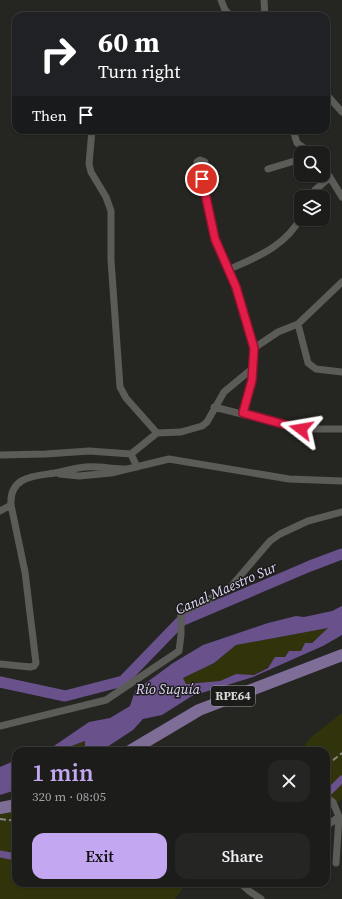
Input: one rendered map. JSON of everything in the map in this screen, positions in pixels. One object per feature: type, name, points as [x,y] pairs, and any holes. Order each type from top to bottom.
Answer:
[{"type":"main road","name":"RPE64","points":[[137,747],[199,710],[342,655]]},
{"type":"main road","points":[[0,808],[12,806]]},
{"type":"street","points":[[221,0],[227,12]]},
{"type":"street","points":[[264,0],[265,12]]},
{"type":"street","points":[[330,98],[342,112]]},
{"type":"street","points":[[92,134],[89,164],[90,172],[106,197],[111,211],[111,260],[120,387],[126,398],[157,433]]},
{"type":"street","points":[[294,134],[297,144],[300,146]]},
{"type":"street","points":[[268,169],[294,161]]},
{"type":"street","points":[[330,177],[342,197]]},
{"type":"street","points":[[315,190],[324,182]]},
{"type":"street","points":[[202,185],[215,239],[230,270],[254,348],[254,368],[252,380],[243,413]]},
{"type":"street","points":[[230,270],[267,254],[296,226]]},
{"type":"street","points":[[254,348],[278,332],[298,324],[342,282]]},
{"type":"street","points":[[298,324],[308,363],[316,369],[342,372]]},
{"type":"street","points":[[0,455],[89,451],[131,454],[157,433],[181,432],[202,426],[207,422],[214,407],[224,392],[254,368]]},
{"type":"street","points":[[214,407],[243,413],[301,429],[342,429]]},
{"type":"street","points":[[131,454],[137,467]]},
{"type":"street","points":[[0,664],[30,667],[34,666],[36,663],[25,572],[11,505],[12,492],[18,484],[29,476],[50,473],[79,476],[137,467],[163,460],[176,459],[289,479],[342,481]]},
{"type":"street","points":[[0,511],[11,505]]},
{"type":"street","points":[[0,726],[93,704],[112,697],[179,651],[181,613],[228,590],[235,584],[270,541],[280,534],[308,521],[342,512]]},
{"type":"street","points":[[330,800],[333,802],[339,817],[336,864]]},
{"type":"street","points":[[330,823],[339,817]]},
{"type":"street","points":[[244,887],[261,899]]},
{"type":"green space","points":[[329,628],[301,651],[289,651],[285,657],[254,675],[236,674],[220,681],[186,684],[183,678],[214,663],[236,645]]},
{"type":"green space","points":[[342,713],[342,799],[330,810],[330,747],[304,747],[310,738]]},
{"type":"green space","points":[[86,741],[85,747],[68,747]]},
{"type":"green space","points":[[12,811],[12,887],[183,887],[175,899],[0,899],[0,814]]},
{"type":"water","name":"Río Suquía","points":[[342,606],[342,635],[323,646],[253,677],[192,696],[162,715],[143,719],[133,730],[107,747],[85,747],[85,741],[69,747],[52,747],[89,722],[110,718],[130,706],[135,691],[173,663],[203,645],[268,623],[296,616],[304,617],[332,611]],"holes":[[[328,628],[312,643],[305,643],[301,651],[289,651],[285,657],[275,657],[268,668],[254,675],[236,674],[220,681],[186,684],[183,678],[214,663],[236,645]]]},
{"type":"water","points":[[12,762],[12,791],[0,795],[0,767]]},
{"type":"waterway","name":"Canal Maestro Sur","points":[[0,682],[65,696],[123,681],[181,621],[310,566],[342,554]]},
{"type":"waterway","points":[[330,791],[342,779]]},
{"type":"waterway","points":[[0,854],[12,856]]},
{"type":"railway","points":[[330,763],[342,753]]},
{"type":"railway","points":[[0,819],[12,820]]},
{"type":"route","points":[[202,179],[202,185],[215,239],[230,270],[254,348],[254,368],[252,380],[243,413],[301,429]]}]
